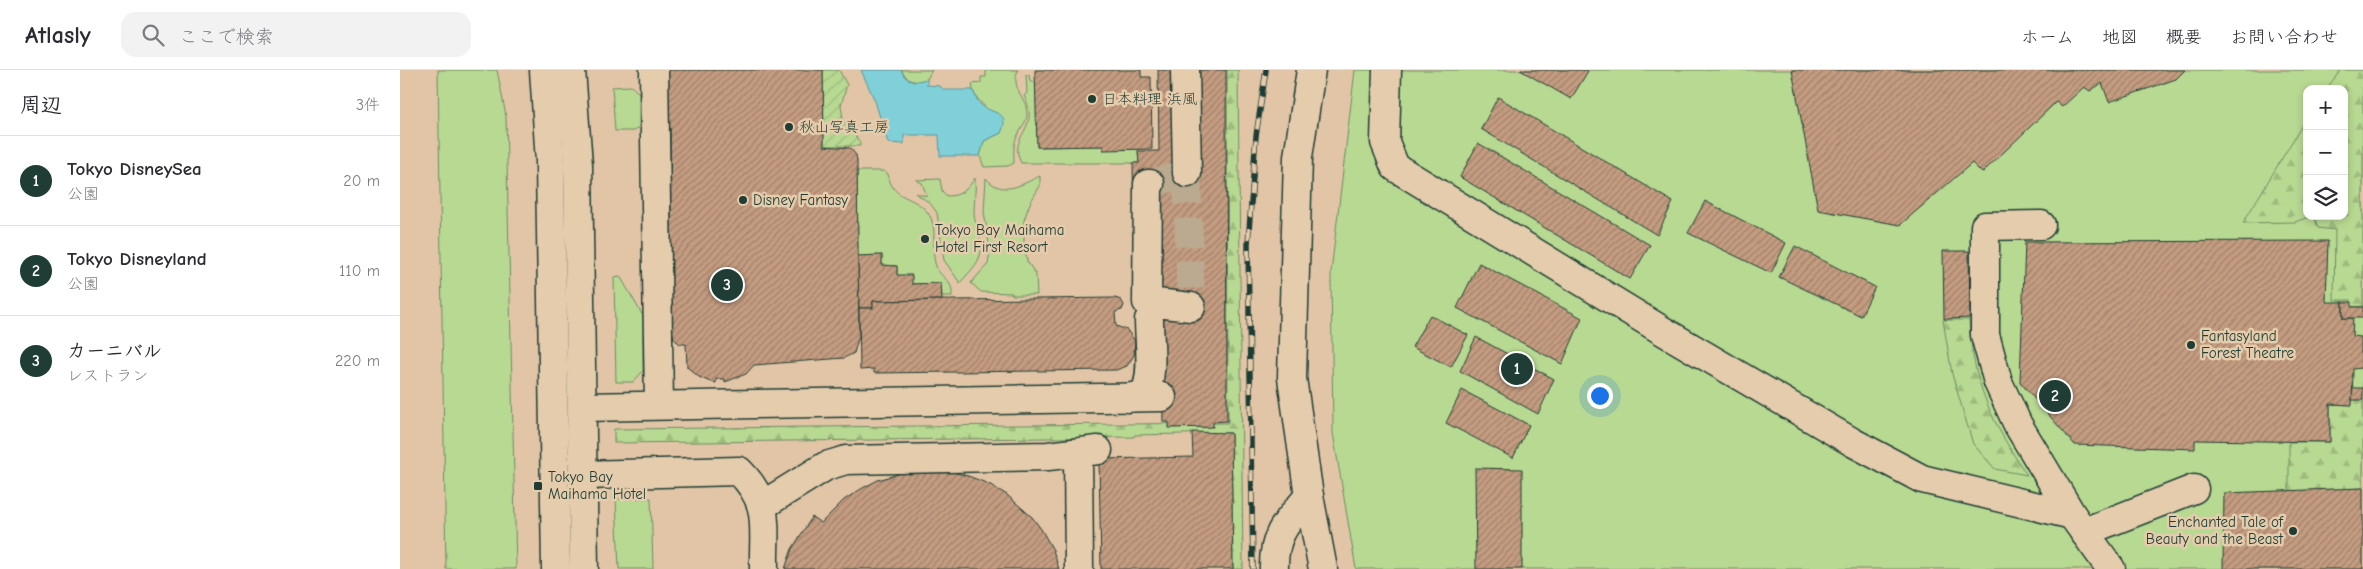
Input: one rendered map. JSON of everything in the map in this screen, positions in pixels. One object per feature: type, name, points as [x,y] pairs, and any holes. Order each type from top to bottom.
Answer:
[{"type":"street","points":[[544,70],[550,162],[556,569]]},
{"type":"street","points":[[571,70],[578,165],[584,569]]},
{"type":"street","points":[[654,70],[659,404]]},
{"type":"street","points":[[1185,70],[1187,173]]},
{"type":"street","points":[[1387,70],[1385,142],[1395,167],[1663,331],[1854,443],[1922,479],[2078,523],[2194,489]]},
{"type":"street","points":[[1308,73],[1298,157],[1294,239],[1292,378],[1309,496],[1323,569]]},
{"type":"street","points":[[1150,184],[1148,184],[1147,302],[1190,307]]},
{"type":"street","points":[[2041,225],[1985,226],[1985,335],[1998,382],[2018,425],[2078,523],[2111,569]]},
{"type":"street","points":[[1128,398],[1142,395],[1147,389],[1150,376],[1149,320]]},
{"type":"street","points":[[582,407],[659,404],[1162,397]]},
{"type":"street","points":[[763,505],[826,466],[846,460],[1048,456],[1088,452],[1079,569]]},
{"type":"street","points":[[582,476],[739,471],[753,485],[763,505],[764,569]]},
{"type":"street","points":[[1274,569],[1274,558],[1280,530],[1309,496]]},
{"type":"green space","points":[[438,70],[497,70],[506,116],[516,569],[446,569]]},
{"type":"green space","points":[[823,70],[839,70],[847,85],[841,105],[843,120],[860,142],[860,146],[824,146]]},
{"type":"green space","points":[[901,70],[932,70],[927,79],[918,82],[909,80]]},
{"type":"green space","points":[[986,70],[1018,70],[1016,77],[1017,88],[1027,114],[1026,121],[1015,142],[1014,163],[1008,166],[984,167],[980,156],[984,141],[1001,133],[991,113],[977,98],[972,84],[981,83],[981,77],[986,77]]},
{"type":"green space","points":[[1227,70],[1238,70],[1243,569],[1233,569],[1231,433],[1135,435],[1134,437],[614,443],[614,429],[1228,423]]},
{"type":"green space","points":[[1355,70],[2363,70],[2363,569],[1356,569],[1333,433],[1331,272]]},
{"type":"green space","points":[[2341,70],[2363,70],[2363,306],[2352,307],[2351,300],[2334,300],[2335,230],[2318,228],[2315,220],[2348,220],[2348,85],[2329,85]]},
{"type":"green space","points":[[1026,75],[1029,75],[1030,82],[1036,82],[1037,147],[1103,146],[1138,149],[1139,163],[1021,163],[1018,145],[1029,116],[1024,96],[1027,93]]},
{"type":"green space","points":[[631,86],[639,93],[639,126],[634,131],[615,131],[612,87]]},
{"type":"green space","points":[[2303,124],[2303,219],[2295,222],[2243,223]]},
{"type":"green space","points":[[857,171],[883,171],[888,174],[894,189],[899,194],[917,203],[928,213],[934,232],[934,260],[938,271],[951,286],[952,296],[942,296],[941,283],[912,284],[897,275],[897,266],[882,265],[882,255],[858,256]]},
{"type":"green space","points":[[1040,176],[1040,186],[1030,203],[1024,220],[1024,243],[1027,261],[1036,275],[1037,295],[981,292],[971,283],[988,264],[990,250],[984,212],[986,178],[992,184],[1005,188],[1019,186]]},
{"type":"green space","points":[[975,178],[974,213],[981,241],[981,252],[976,265],[960,283],[944,260],[937,213],[930,203],[915,193],[927,196],[922,183],[916,180],[940,179],[942,191],[947,196],[956,195],[964,191]]},
{"type":"green space","points":[[620,276],[643,316],[643,371],[633,382],[616,382],[614,277]]},
{"type":"green space","points":[[1943,320],[1969,320],[1975,363],[1986,402],[2004,438],[2027,475],[1995,469],[1973,444],[1952,374]]},
{"type":"green space","points":[[2352,400],[2363,400],[2363,488],[2289,491],[2289,442],[2330,442],[2330,404],[2352,405]]},
{"type":"green space","points":[[651,498],[653,569],[619,569],[616,499]]},
{"type":"water","points":[[861,70],[901,70],[905,77],[913,82],[927,79],[927,85],[940,86],[944,90],[973,90],[981,105],[1002,117],[1004,126],[1001,133],[984,141],[980,156],[940,156],[939,135],[904,135],[904,144],[888,143],[875,101]]},
{"type":"building","points":[[663,70],[823,70],[824,146],[850,148],[856,155],[857,160],[859,336],[854,353],[844,358],[754,365],[746,374],[725,382],[725,379],[716,379],[716,383],[699,377],[687,367],[686,344],[680,344],[674,339],[672,330],[670,128],[667,127]]},
{"type":"building","points":[[1035,70],[1141,70],[1141,77],[1151,77],[1152,149],[1103,150],[1103,146],[1037,147]]},
{"type":"building","points":[[1158,70],[1226,70],[1227,421],[1213,422],[1213,427],[1169,428],[1169,422],[1163,422],[1161,320],[1136,320],[1133,163],[1139,163],[1138,151],[1159,151]]},
{"type":"building","points":[[1520,70],[1586,70],[1588,71],[1571,99]]},
{"type":"building","points":[[1792,70],[2185,70],[2176,79],[2109,102],[2102,83],[2090,91],[2084,87],[2062,107],[2056,102],[1982,173],[1972,163],[1900,225],[1818,210]]},
{"type":"building","points":[[1498,97],[1673,202],[1657,235],[1481,129]]},
{"type":"building","points":[[1478,143],[1650,245],[1630,279],[1460,177]]},
{"type":"building","points":[[1705,201],[1786,243],[1771,273],[1688,233]]},
{"type":"building","name":"Fantasyland Forest Theatre","points":[[2328,241],[2326,302],[2343,302],[2343,318],[2353,318],[2352,336],[2361,337],[2361,368],[2353,369],[2352,405],[2330,404],[2330,442],[2195,440],[2195,449],[2075,445],[2020,382],[2025,242]]},
{"type":"building","points":[[1795,246],[1875,287],[1861,316],[1779,277]]},
{"type":"building","points":[[1943,251],[1969,251],[1970,318],[1944,319]]},
{"type":"building","points":[[882,255],[882,265],[897,266],[897,275],[912,275],[912,284],[941,283],[942,300],[873,301],[873,308],[859,308],[858,256]]},
{"type":"building","points":[[1479,263],[1582,318],[1562,364],[1457,308]]},
{"type":"building","points":[[1115,298],[1121,300],[1124,305],[1122,310],[1115,312],[1116,326],[1127,330],[1135,341],[1134,355],[1127,366],[1116,370],[874,373],[874,369],[860,370],[859,308],[873,308],[873,301]]},
{"type":"building","points":[[2343,302],[2352,302],[2352,307],[2363,307],[2363,318],[2343,318]]},
{"type":"building","points":[[1430,315],[1468,335],[1451,367],[1412,347]]},
{"type":"building","points":[[1476,337],[1554,379],[1538,414],[1460,371]]},
{"type":"building","points":[[2353,388],[2363,388],[2363,400],[2352,400]]},
{"type":"building","points":[[1462,390],[1529,425],[1513,458],[1446,423]]},
{"type":"building","points":[[1192,432],[1231,433],[1233,569],[1101,569],[1099,459],[1193,457]]},
{"type":"building","points":[[1475,468],[1522,469],[1522,569],[1476,569]]},
{"type":"building","points":[[909,471],[949,471],[989,484],[1007,495],[1032,517],[1041,529],[1053,550],[1059,569],[785,569],[792,549],[812,517],[821,523],[844,500],[861,489],[878,480]]},
{"type":"building","name":"Enchanted Tale of Beauty and the Beast","points":[[2363,488],[2363,569],[2223,569],[2224,493]]},
{"type":"tunnel","points":[[1150,184],[1187,173],[1191,307]]},
{"type":"railway","points":[[1253,569],[1248,244],[1256,136],[1266,70]]},
{"type":"place","name":"日本料理 浜風","points":[[1092,99]]},
{"type":"place","name":"秋山写真工房","points":[[789,127]]},
{"type":"place","name":"Disney Fantasy","points":[[743,200]]},
{"type":"place","name":"Tokyo Bay Maihama Hotel First Resort","points":[[925,239]]},
{"type":"place","name":"カーニバル","points":[[727,285]]},
{"type":"place","name":"Fantasyland Forest Theatre","points":[[2191,345]]},
{"type":"place","name":"Tokyo DisneySea","points":[[1517,369]]},
{"type":"place","name":"Tokyo Disneyland","points":[[2055,396]]},
{"type":"place","name":"Tokyo Bay Maihama Hotel","points":[[538,486]]},
{"type":"place","name":"Enchanted Tale of Beauty and the Beast","points":[[2293,531]]}]
